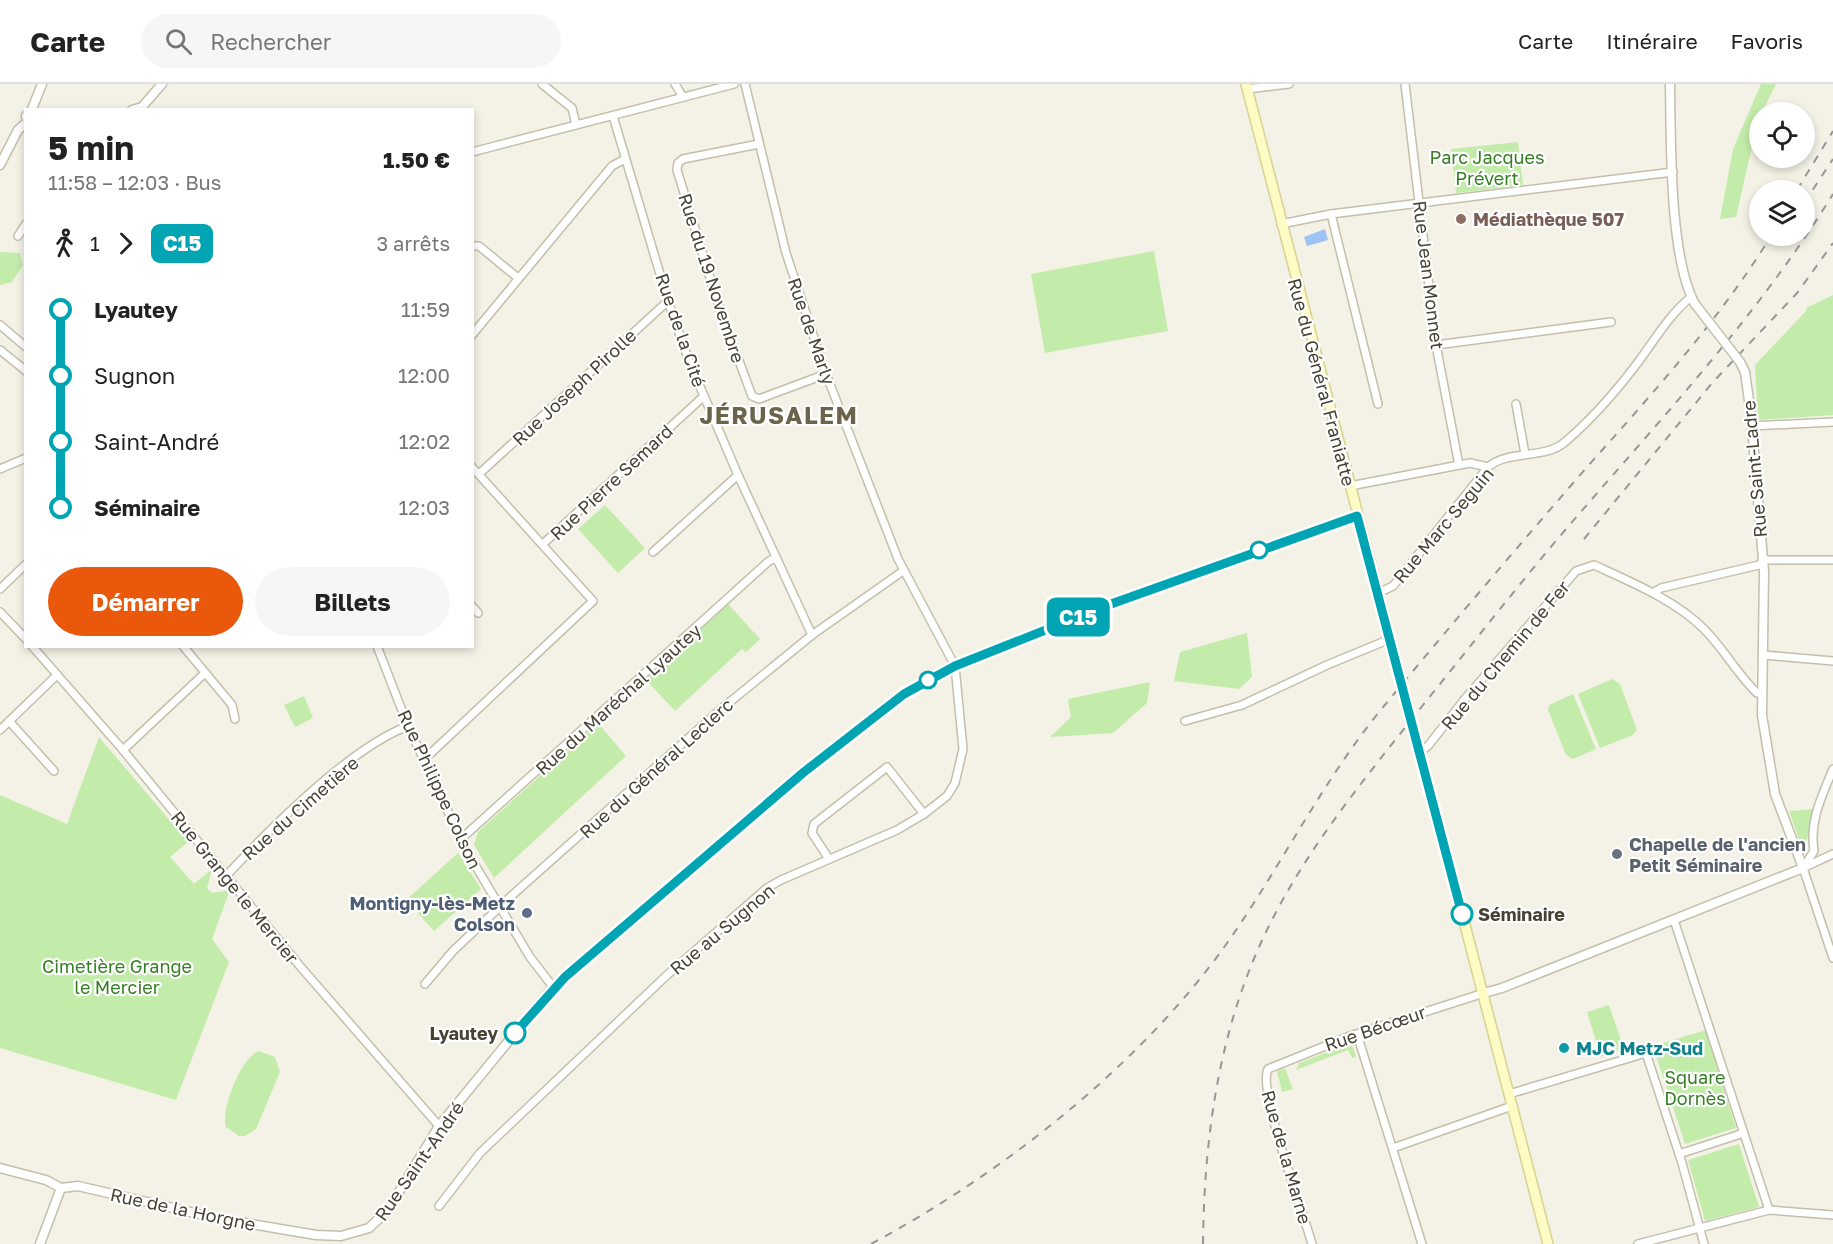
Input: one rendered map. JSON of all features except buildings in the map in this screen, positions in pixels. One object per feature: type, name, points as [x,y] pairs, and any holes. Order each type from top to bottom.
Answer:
[{"type":"main road","name":"Rue du Général Franiatte","points":[[1247,87],[1548,1244]]},
{"type":"street","points":[[33,108],[42,84]]},
{"type":"street","points":[[139,108],[162,84]]},
{"type":"street","points":[[542,84],[572,108],[576,125]]},
{"type":"street","points":[[675,84],[683,97]]},
{"type":"street","points":[[474,151],[734,84]]},
{"type":"street","name":"Rue de Marly","points":[[745,84],[786,253],[826,374],[903,571],[955,666]]},
{"type":"street","points":[[1247,87],[1289,84]]},
{"type":"street","name":"Rue Jean Monnet","points":[[1405,84],[1436,345],[1458,465]]},
{"type":"street","name":"Rue Saint-Ladre","points":[[1670,84],[1672,172],[1680,247],[1693,301],[1740,362],[1746,378],[1752,426],[1762,562],[1764,655],[1762,715],[1775,794],[1803,868]]},
{"type":"street","name":"Rue de la Cité","points":[[613,116],[668,301],[704,396],[812,635]]},
{"type":"street","points":[[0,165],[18,130],[24,125]]},
{"type":"street","name":"Rue du 19 Novembre","points":[[759,144],[683,159],[678,163],[677,170],[719,307],[752,396],[759,399],[826,374]]},
{"type":"street","points":[[474,332],[612,166],[625,159]]},
{"type":"street","points":[[1281,224],[1331,214],[1672,172]]},
{"type":"street","points":[[1331,214],[1378,404]]},
{"type":"street","points":[[18,236],[24,227]]},
{"type":"street","points":[[474,246],[479,246],[518,278]]},
{"type":"street","name":"Rue Joseph Pirolle","points":[[479,474],[668,301]]},
{"type":"street","name":"Rue Marc Seguin","points":[[1378,593],[1393,586],[1488,467],[1502,459],[1556,448],[1580,428],[1638,363],[1672,314],[1693,301]]},
{"type":"street","points":[[1436,345],[1611,322]]},
{"type":"street","points":[[0,325],[24,345]]},
{"type":"street","points":[[0,350],[24,369]]},
{"type":"street","name":"Rue Pierre Semard","points":[[544,543],[704,396]]},
{"type":"street","points":[[1516,404],[1525,454]]},
{"type":"street","points":[[1752,426],[1833,422]]},
{"type":"street","points":[[0,469],[24,459]]},
{"type":"street","points":[[1350,486],[1458,465],[1479,463],[1488,467]]},
{"type":"street","points":[[423,757],[430,754],[593,602],[544,543],[474,469]]},
{"type":"street","points":[[653,552],[738,475]]},
{"type":"street","name":"Rue Saint-André","points":[[369,1228],[388,1210],[439,1126],[553,987],[772,799],[877,713],[904,694],[955,666],[1111,604],[1357,516]]},
{"type":"street","name":"Rue du Maréchal Lyautey","points":[[460,839],[769,561],[776,558]]},
{"type":"street","points":[[1654,592],[1661,588],[1762,562],[1833,560]]},
{"type":"street","name":"Rue du Chemin de Fer","points":[[1420,752],[1447,724],[1464,700],[1576,571],[1594,565],[1654,592],[1704,629],[1734,669],[1757,693],[1761,693]]},
{"type":"street","points":[[0,589],[24,566]]},
{"type":"street","name":"Rue du Général Leclerc","points":[[425,984],[453,951],[500,907],[720,710],[812,635],[903,571]]},
{"type":"street","points":[[474,608],[478,613]]},
{"type":"street","points":[[0,612],[24,637]]},
{"type":"street","points":[[1185,721],[1242,705],[1327,665],[1390,639]]},
{"type":"street","name":"Rue Grange le Mercier","points":[[34,648],[123,750],[298,965],[439,1126]]},
{"type":"street","points":[[184,648],[232,705],[235,719]]},
{"type":"street","name":"Rue Philippe Colson","points":[[378,648],[408,726],[460,839],[530,957],[553,987]]},
{"type":"street","points":[[1764,655],[1833,662]]},
{"type":"street","name":"Rue au Sugnon","points":[[439,1206],[480,1153],[673,970],[774,883],[897,830],[924,814],[951,789],[962,762],[963,738],[955,666]]},
{"type":"street","points":[[123,750],[204,674]]},
{"type":"street","points":[[0,730],[57,675]]},
{"type":"street","points":[[9,721],[54,771]]},
{"type":"street","name":"Rue du Cimetière","points":[[226,875],[258,841],[341,768],[408,726]]},
{"type":"street","points":[[830,859],[812,833],[813,824],[887,767],[924,814]]},
{"type":"street","points":[[1803,868],[1814,851],[1811,835],[1814,816],[1833,769]]},
{"type":"street","points":[[1484,993],[1674,920],[1833,854]]},
{"type":"street","points":[[1803,868],[1833,958]]},
{"type":"street","points":[[1674,920],[1769,1210]]},
{"type":"street","name":"Rue Bécœur","points":[[1268,1070],[1279,1063],[1357,1034],[1484,993]]},
{"type":"street","points":[[1357,1034],[1422,1244]]},
{"type":"street","points":[[1509,1094],[1646,1053],[1679,1154],[1704,1244]]},
{"type":"street","name":"Rue de la Marne","points":[[1268,1070],[1265,1081],[1272,1112],[1312,1244]]},
{"type":"street","points":[[1393,1148],[1512,1106]]},
{"type":"street","points":[[1679,1154],[1744,1133]]},
{"type":"street","name":"Rue de la Horgne","points":[[0,1168],[46,1180],[61,1188],[78,1186],[216,1218],[316,1235],[341,1236],[369,1228]]},
{"type":"street","points":[[40,1244],[61,1188]]},
{"type":"street","points":[[1638,1244],[1769,1210],[1833,1215]]},
{"type":"green space","points":[[1761,84],[1776,84],[1767,102],[1753,102]]},
{"type":"green space","points":[[1749,112],[1749,160],[1736,217],[1720,219],[1733,149]]},
{"type":"green space","name":"Parc Jacques Prévert","points":[[1518,142],[1523,185],[1456,193],[1451,149]]},
{"type":"green space","points":[[1154,251],[1168,331],[1045,353],[1031,274]]},
{"type":"green space","points":[[0,252],[20,253],[23,265],[12,282],[0,285]]},
{"type":"green space","points":[[1833,295],[1833,415],[1758,420],[1755,365],[1806,311],[1806,308]]},
{"type":"green space","points":[[605,505],[645,548],[618,573],[578,529]]},
{"type":"green space","points":[[728,604],[760,639],[746,652],[742,649],[675,711],[646,680]]},
{"type":"green space","points":[[1247,633],[1252,677],[1239,689],[1174,681],[1180,652]]},
{"type":"green space","points":[[1612,679],[1620,684],[1637,730],[1633,735],[1600,748],[1578,694]]},
{"type":"green space","points":[[1150,682],[1147,703],[1113,733],[1050,737],[1071,717],[1068,699]]},
{"type":"green space","points":[[1573,694],[1596,749],[1573,759],[1566,755],[1548,710],[1549,705]]},
{"type":"green space","points":[[304,696],[313,718],[295,727],[284,705]]},
{"type":"green space","points":[[598,723],[626,756],[494,878],[474,845],[478,832]]},
{"type":"green space","name":"Cimetière Grange le Mercier","points":[[99,737],[188,842],[170,857],[194,884],[212,869],[207,888],[212,893],[230,890],[212,939],[229,962],[176,1100],[0,1048],[0,795],[67,824]]},
{"type":"green space","points":[[1814,809],[1806,844],[1801,845],[1789,811]]},
{"type":"green space","points":[[458,853],[481,889],[434,931],[406,900]]},
{"type":"green space","points":[[1609,1005],[1624,1049],[1601,1057],[1587,1012]]},
{"type":"green space","name":"Square Dornès","points":[[1706,1030],[1736,1128],[1685,1144],[1653,1046]]},
{"type":"green space","points":[[1348,1044],[1353,1047],[1356,1057],[1352,1058],[1348,1050],[1296,1070],[1299,1063]]},
{"type":"green space","points":[[259,1051],[275,1057],[280,1072],[256,1129],[245,1136],[239,1136],[226,1127],[226,1109],[239,1073],[252,1055]]},
{"type":"green space","points":[[1285,1068],[1293,1089],[1282,1092],[1277,1071]]},
{"type":"green space","name":"Square Dornès","points":[[1739,1144],[1759,1207],[1705,1221],[1688,1160]]},
{"type":"water","points":[[1325,229],[1328,240],[1307,246],[1304,237]]},
{"type":"railway","points":[[1803,180],[1833,131]]},
{"type":"railway","points":[[1815,186],[1833,159]]},
{"type":"railway","points":[[1203,1244],[1206,1172],[1214,1100],[1221,1065],[1240,995],[1269,925],[1287,891],[1329,827],[1375,766],[1539,561],[1744,320],[1805,237],[1833,194]]},
{"type":"railway","points":[[1584,539],[1713,382],[1798,292],[1833,243]]},
{"type":"railway","points":[[871,1244],[921,1216],[1018,1150],[1065,1114],[1152,1034],[1225,946],[1321,794],[1384,706],[1485,585],[1685,355],[1730,297],[1765,246]]},
{"type":"bus line","name":"C15","points":[[515,1033],[553,987],[804,772],[904,694],[955,666],[1111,604],[1357,516],[1462,914]]},
{"type":"place","name":"Médiathèque 507","points":[[1461,219]]},
{"type":"place","name":"Chapelle de l'ancien Petit Séminaire","points":[[1617,854]]},
{"type":"place","name":"Montigny-lès-Metz Colson","points":[[527,913]]},
{"type":"place","name":"Séminaire","points":[[1462,914]]},
{"type":"place","name":"Lyautey","points":[[515,1033]]},
{"type":"place","name":"MJC Metz-Sud","points":[[1564,1048]]},
{"type":"district","name":"JÉRUSALEM","points":[[779,414]]}]
